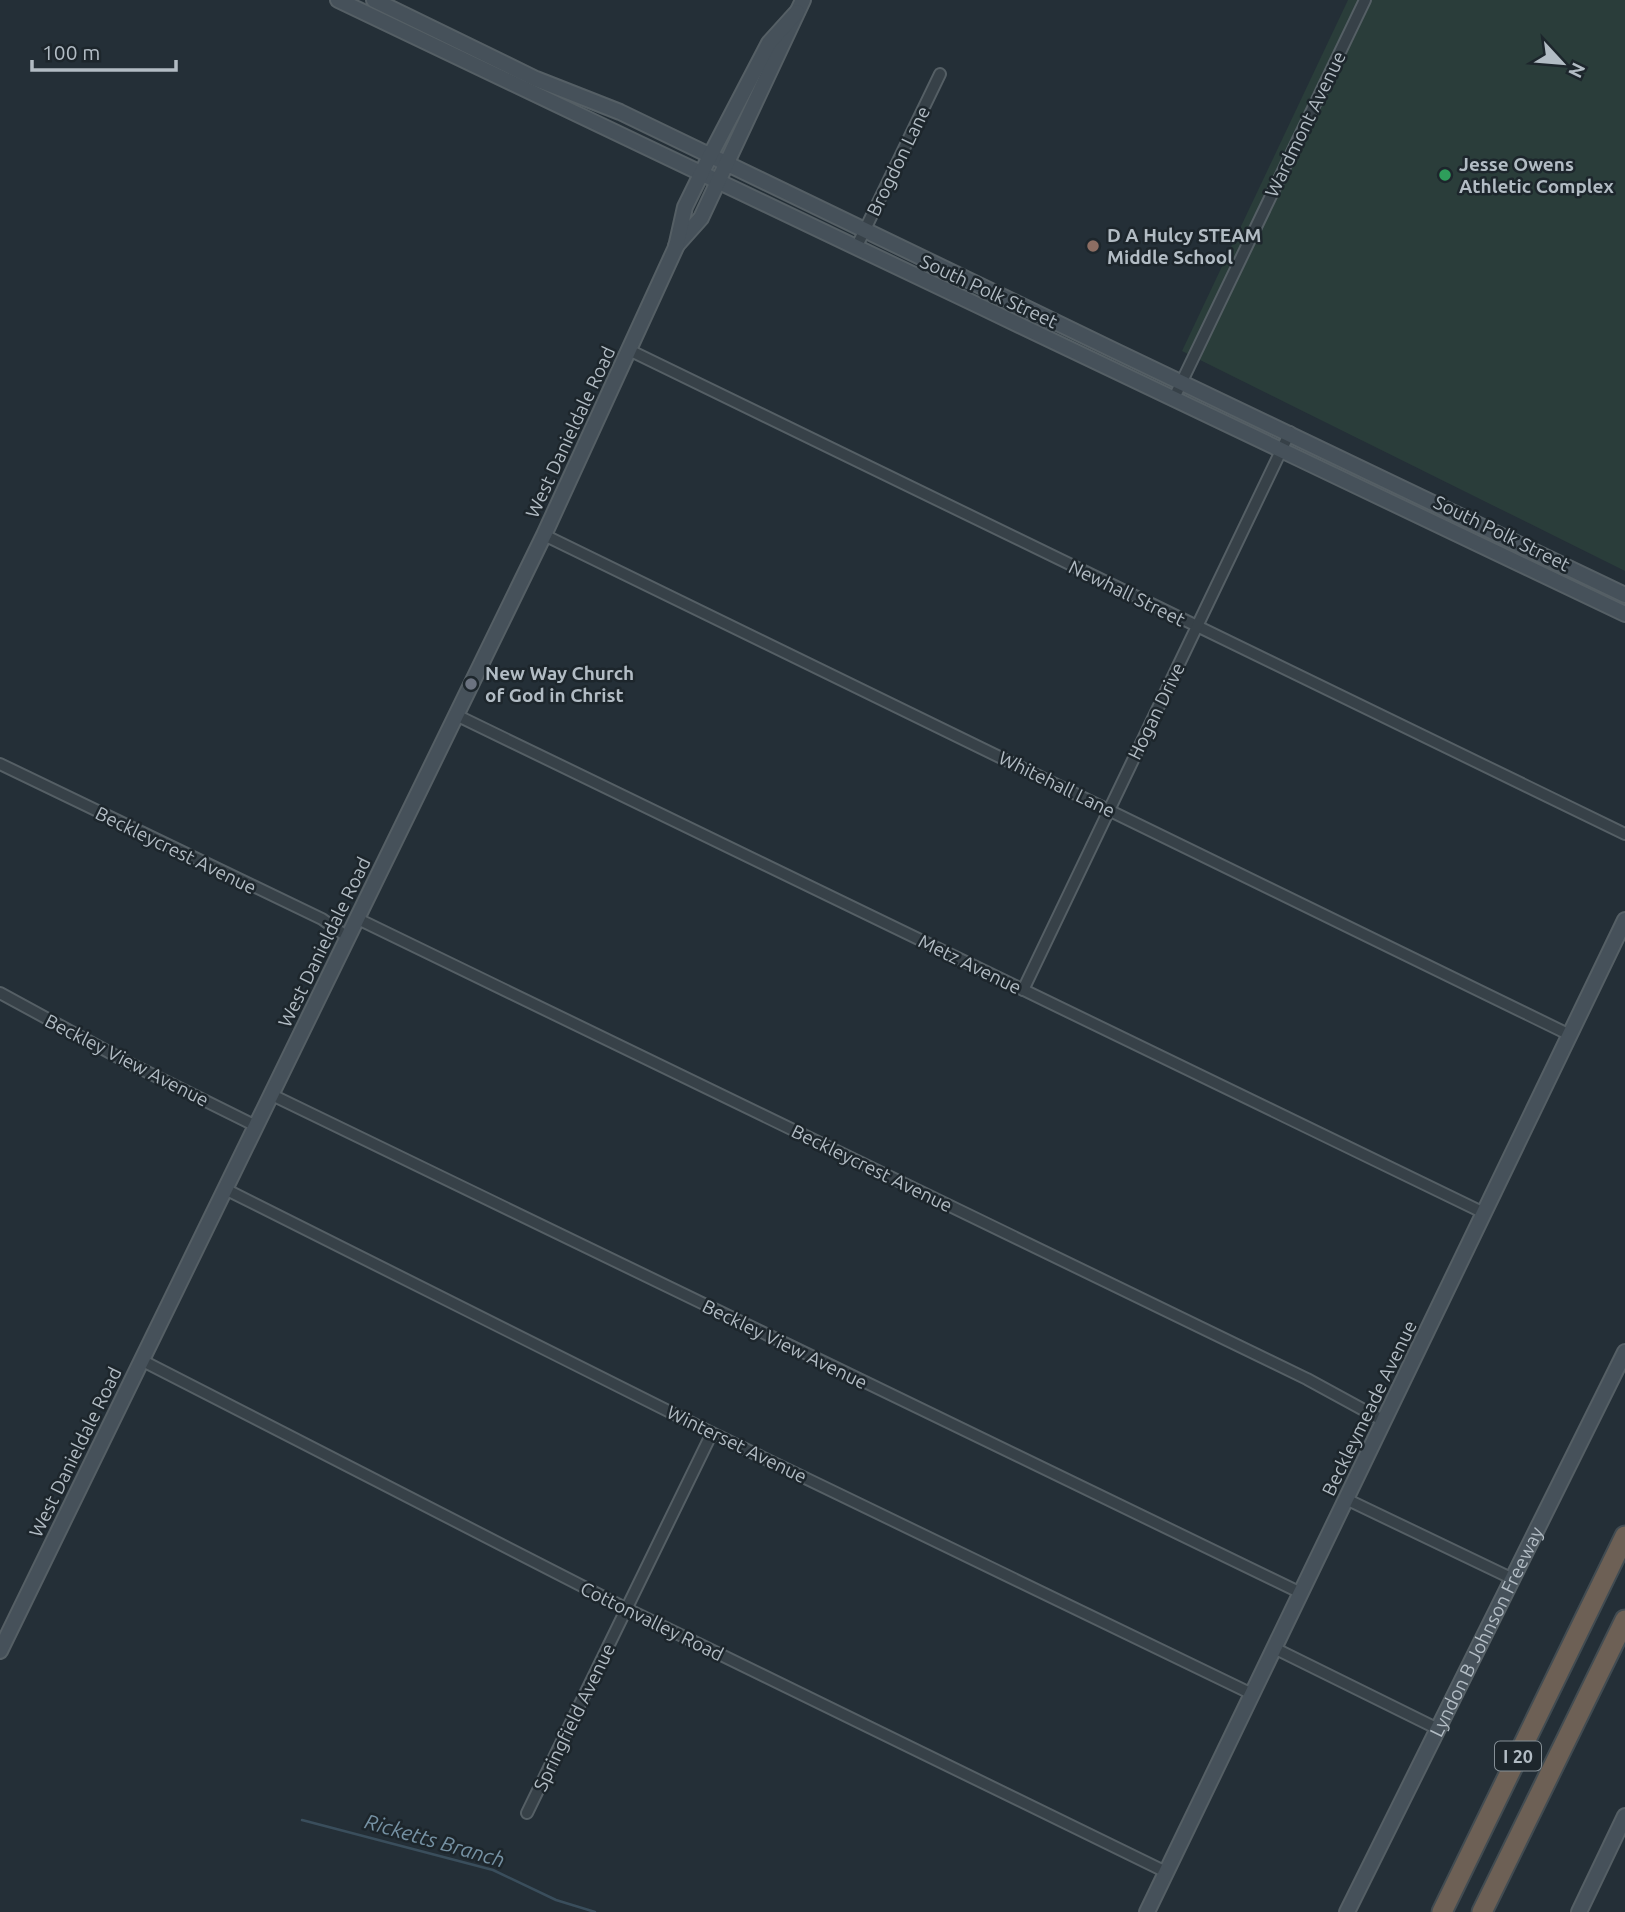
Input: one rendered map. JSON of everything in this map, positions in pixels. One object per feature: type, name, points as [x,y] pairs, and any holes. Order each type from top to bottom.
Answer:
[{"type":"highway","points":[[1593,1600],[1625,1520]]},
{"type":"highway","name":"I 20","points":[[1442,1912],[1625,1536]]},
{"type":"highway","name":"I 20","points":[[1482,1912],[1623,1625]]},
{"type":"highway","points":[[1493,1912],[1532,1812]]},
{"type":"main road","name":"South Polk Street","points":[[338,0],[533,86],[620,112],[1094,343],[1290,432],[1625,595]]},
{"type":"main road","name":"South Polk Street","points":[[374,0],[701,173],[1173,400],[1283,448],[1625,614]]},
{"type":"main road","name":"West Danieldale Road","points":[[0,1651],[254,1125],[349,938],[544,535],[676,247],[685,206],[701,173],[769,43],[800,6]]},
{"type":"main road","name":"West Danieldale Road","points":[[676,247],[701,218],[800,6]]},
{"type":"main road","points":[[983,309],[990,292]]},
{"type":"main road","points":[[1087,358],[1094,343]]},
{"type":"main road","points":[[1500,553],[1506,538]]},
{"type":"main road","name":"Beckleymeade Avenue","points":[[1147,1912],[1625,920]]},
{"type":"main road","name":"Lyndon B Johnson Freeway","points":[[1347,1912],[1625,1352]]},
{"type":"main road","points":[[1579,1912],[1625,1816]]},
{"type":"street","name":"Wardmont Avenue","points":[[1173,400],[1364,0]]},
{"type":"street","name":"Brogdon Lane","points":[[856,248],[940,74]]},
{"type":"street","name":"Newhall Street","points":[[629,350],[1625,834]]},
{"type":"street","name":"Hogan Drive","points":[[1023,990],[1290,432]]},
{"type":"street","name":"Whitehall Lane","points":[[544,535],[1570,1035]]},
{"type":"street","name":"Metz Avenue","points":[[456,715],[1484,1213]]},
{"type":"street","name":"Beckleycrest Avenue","points":[[0,764],[322,919],[349,938]]},
{"type":"street","name":"Beckleycrest Avenue","points":[[358,919],[1307,1379],[1384,1421]]},
{"type":"street","name":"Beckley View Avenue","points":[[0,993],[127,1062],[254,1125]]},
{"type":"street","name":"Beckley View Avenue","points":[[270,1094],[1301,1593]]},
{"type":"street","name":"Winterset Avenue","points":[[225,1189],[712,1433],[1252,1694]]},
{"type":"street","name":"Cottonvalley Road","points":[[141,1360],[627,1609],[1167,1872]]},
{"type":"street","name":"Springfield Avenue","points":[[527,1813],[712,1433]]},
{"type":"street","points":[[1346,1499],[1513,1579]]},
{"type":"street","points":[[1275,1648],[1436,1728]]},
{"type":"green space","name":"Jesse Owens Athletic Complex","points":[[1348,0],[1625,0],[1625,571],[1182,351]]},
{"type":"waterway","name":"Ricketts Branch","points":[[302,1820],[493,1870],[556,1900],[595,1912]]},
{"type":"place","name":"Jesse Owens Athletic Complex","points":[[1445,175]]},
{"type":"place","name":"D A Hulcy STEAM Middle School","points":[[1093,246]]},
{"type":"place","name":"New Way Church of God in Christ","points":[[471,684]]}]
